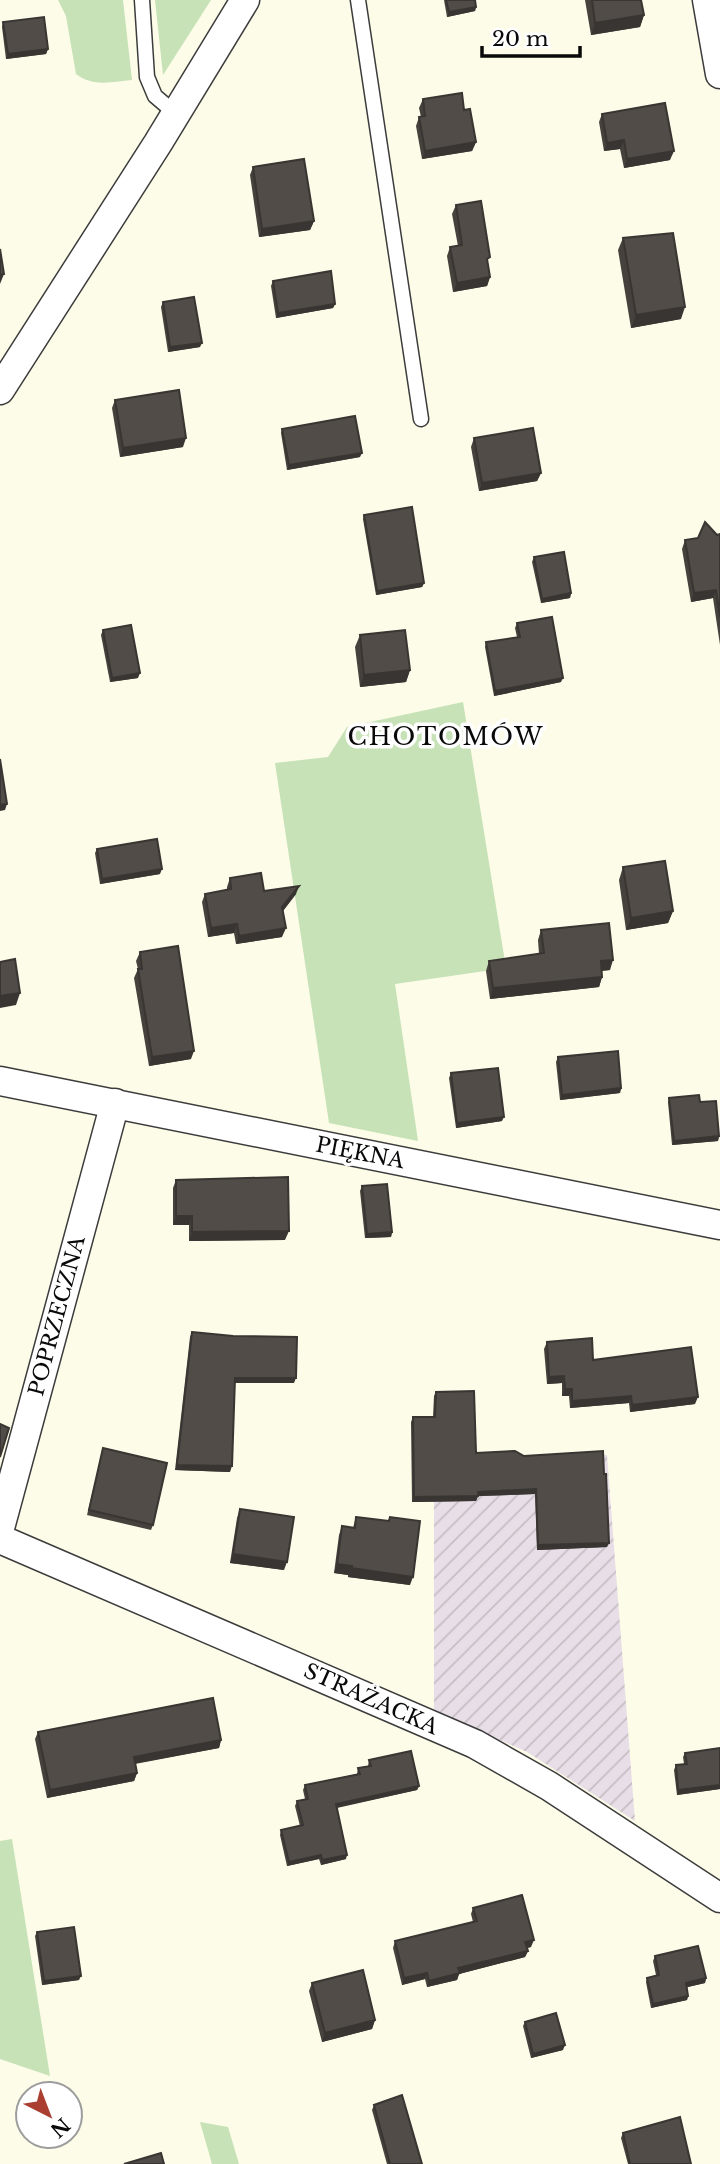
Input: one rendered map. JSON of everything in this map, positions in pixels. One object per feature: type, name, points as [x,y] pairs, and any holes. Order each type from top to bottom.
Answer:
[{"type":"street","points":[[0,390],[159,144],[245,0]]},
{"type":"street","points":[[707,0],[720,74]]},
{"type":"street","name":"PIĘKNA","points":[[0,1081],[720,1225]]},
{"type":"street","name":"POPRZECZNA","points":[[0,1528],[115,1103]]},
{"type":"street","name":"STRAŻACKA","points":[[0,1539],[475,1744],[549,1786],[720,1898]]},
{"type":"lane","points":[[142,0],[148,76],[155,96],[176,113]]},
{"type":"lane","points":[[358,0],[421,419]]},
{"type":"shaded area","points":[[607,1455],[635,1821],[527,1752],[434,1711],[434,1469]]},
{"type":"green space","points":[[58,0],[123,0],[132,80],[96,82],[76,74],[66,16]]},
{"type":"green space","points":[[155,0],[211,0],[163,75]]},
{"type":"green space","points":[[463,702],[506,968],[395,984],[418,1141],[329,1123],[275,763],[328,757],[347,727]]},
{"type":"green space","points":[[12,1839],[50,2076],[0,2059],[0,1841]]},
{"type":"green space","points":[[200,2122],[228,2127],[239,2164],[212,2164]]},
{"type":"building","points":[[446,0],[475,0],[476,7],[449,12]]},
{"type":"building","points":[[592,0],[641,0],[644,15],[595,23]]},
{"type":"building","points":[[44,17],[48,49],[8,54],[3,22]]},
{"type":"building","points":[[462,93],[464,110],[470,109],[476,142],[425,151],[419,117],[425,116],[423,99]]},
{"type":"building","points":[[665,103],[674,151],[627,159],[624,140],[607,143],[602,114]]},
{"type":"building","points":[[304,159],[314,221],[262,229],[253,167]]},
{"type":"building","points":[[481,201],[490,257],[487,259],[490,277],[457,283],[450,247],[462,245],[456,205]]},
{"type":"building","points":[[673,233],[685,307],[636,315],[623,238]]},
{"type":"building","points":[[0,249],[4,274],[0,275]]},
{"type":"building","points":[[331,271],[335,304],[278,313],[273,281]]},
{"type":"building","points":[[194,297],[202,343],[170,347],[163,302]]},
{"type":"building","points":[[179,390],[186,438],[123,448],[115,400]]},
{"type":"building","points":[[355,416],[362,453],[289,465],[282,429]]},
{"type":"building","points":[[533,428],[541,473],[482,483],[474,438]]},
{"type":"building","points":[[412,507],[424,583],[377,591],[364,515]]},
{"type":"building","points":[[705,522],[717,535],[720,534],[720,617],[716,590],[694,593],[685,540],[698,538]]},
{"type":"building","points":[[564,552],[571,593],[542,599],[534,557]]},
{"type":"building","points":[[552,617],[563,678],[495,691],[486,642],[520,637],[517,623]]},
{"type":"building","points":[[131,625],[140,673],[112,678],[103,630]]},
{"type":"building","points":[[405,630],[410,670],[364,675],[360,635]]},
{"type":"building","points":[[0,759],[7,804],[0,805]]},
{"type":"building","points":[[157,839],[162,869],[102,879],[97,849]]},
{"type":"building","points":[[665,861],[673,911],[631,918],[623,867]]},
{"type":"building","points":[[261,873],[264,891],[299,886],[282,907],[286,928],[239,936],[237,924],[211,928],[205,894],[231,889],[230,878]]},
{"type":"building","points":[[609,923],[613,960],[601,961],[602,977],[493,988],[489,961],[544,953],[541,930]]},
{"type":"building","points":[[178,946],[194,1051],[152,1057],[138,969],[142,969],[140,952]]},
{"type":"building","points":[[15,959],[20,993],[0,996],[0,962]]},
{"type":"building","points":[[618,1051],[621,1088],[562,1095],[558,1057]]},
{"type":"building","points":[[498,1068],[504,1117],[457,1123],[451,1073]]},
{"type":"building","points":[[699,1095],[700,1102],[716,1101],[719,1136],[674,1141],[669,1098]]},
{"type":"building","points":[[288,1177],[289,1231],[192,1232],[192,1216],[176,1216],[176,1180]]},
{"type":"building","points":[[387,1184],[392,1232],[367,1234],[362,1186]]},
{"type":"building","points":[[192,1332],[297,1337],[296,1378],[235,1378],[232,1466],[177,1465]]},
{"type":"building","points":[[592,1338],[593,1360],[691,1347],[698,1397],[632,1405],[631,1396],[572,1401],[572,1389],[565,1389],[564,1376],[549,1377],[547,1342]]},
{"type":"building","points":[[474,1391],[476,1453],[515,1451],[524,1456],[603,1451],[609,1543],[538,1545],[536,1489],[478,1492],[478,1496],[414,1497],[413,1417],[435,1417],[436,1392]]},
{"type":"building","points":[[0,1424],[9,1428],[0,1457]]},
{"type":"building","points":[[103,1448],[167,1463],[153,1525],[89,1510]]},
{"type":"building","points":[[240,1509],[294,1517],[287,1562],[233,1554]]},
{"type":"building","points":[[356,1517],[389,1521],[390,1517],[420,1521],[413,1577],[337,1564],[342,1526],[355,1528]]},
{"type":"building","points":[[213,1698],[221,1740],[134,1757],[137,1773],[50,1790],[38,1732]]},
{"type":"building","points":[[720,1748],[720,1785],[678,1790],[676,1765],[687,1764],[685,1753]]},
{"type":"building","points":[[411,1751],[419,1786],[336,1804],[347,1855],[322,1860],[321,1855],[289,1862],[281,1830],[303,1825],[297,1801],[308,1799],[305,1785],[360,1774],[358,1768],[371,1766],[369,1760]]},
{"type":"building","points":[[522,1895],[534,1940],[525,1942],[528,1951],[458,1968],[460,1973],[429,1981],[427,1973],[404,1978],[395,1941],[477,1921],[473,1908]]},
{"type":"building","points":[[74,1927],[81,1976],[44,1981],[37,1932]]},
{"type":"building","points":[[698,1946],[706,1978],[686,1983],[688,1996],[653,2004],[647,1978],[659,1975],[655,1956]]},
{"type":"building","points":[[363,1970],[375,2020],[325,2033],[312,1983]]},
{"type":"building","points":[[556,2013],[565,2045],[533,2054],[525,2022]]},
{"type":"building","points":[[402,2095],[422,2164],[390,2164],[374,2105]]},
{"type":"building","points":[[680,2117],[691,2164],[630,2164],[623,2133]]},
{"type":"building","points":[[161,2153],[164,2164],[124,2164]]},
{"type":"district","name":"CHOTOMÓW","points":[[446,737]]}]
